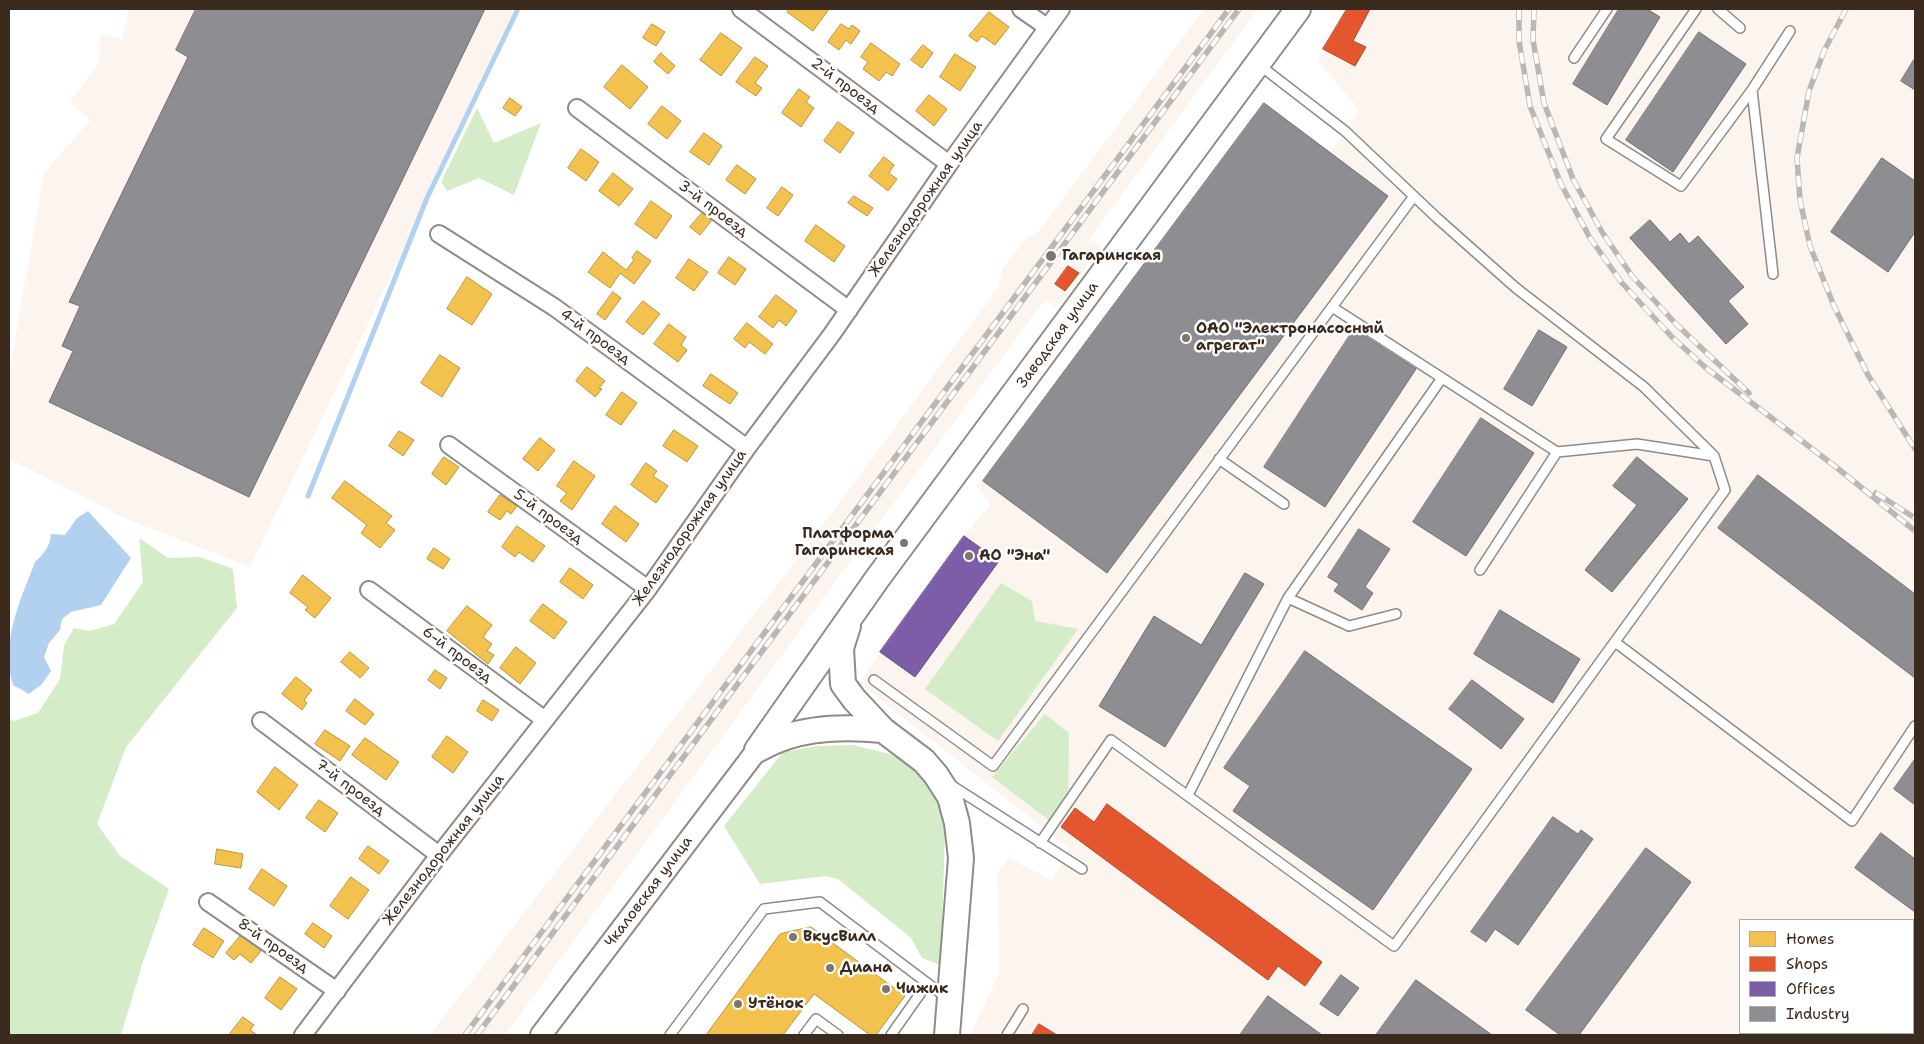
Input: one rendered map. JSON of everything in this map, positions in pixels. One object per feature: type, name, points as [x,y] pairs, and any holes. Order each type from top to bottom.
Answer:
[{"type":"main road","name":"Заводская улица","points":[[757,750],[853,613],[1298,9]]},
{"type":"main road","points":[[853,613],[841,648],[844,687],[848,703],[844,715],[839,722],[826,730],[809,726],[800,720],[795,712],[795,701],[800,688],[813,680],[835,680],[844,687],[883,730],[924,761],[936,775],[950,797],[957,823],[961,858],[947,1035]]},
{"type":"main road","points":[[757,750],[786,736],[826,730],[858,728],[883,730]]},
{"type":"street","name":"2-й проезд","points":[[740,9],[949,164]]},
{"type":"street","points":[[1022,9],[1047,28]]},
{"type":"street","name":"Железнодорожная улица","points":[[303,1035],[439,855],[648,589],[747,448],[849,310],[949,164],[1061,9]]},
{"type":"street","name":"3-й проезд","points":[[577,108],[849,310]]},
{"type":"street","name":"4-й проезд","points":[[439,234],[554,308],[747,448]]},
{"type":"street","name":"5-й проезд","points":[[449,445],[648,589]]},
{"type":"street","name":"6-й проезд","points":[[369,590],[545,720]]},
{"type":"street","name":"7-й проезд","points":[[261,721],[439,855]]},
{"type":"street","name":"Чкаловская улица","points":[[541,1035],[757,750]]},
{"type":"street","name":"8-й проезд","points":[[208,902],[337,990]]},
{"type":"lane","points":[[1574,58],[1607,9]]},
{"type":"lane","points":[[1696,9],[1606,139],[1681,186],[1752,90],[1790,31]]},
{"type":"lane","points":[[1718,9],[1740,28]]},
{"type":"lane","points":[[1040,842],[1111,740],[1394,946],[1725,490],[1714,456],[1644,387],[1516,288],[1345,131],[1257,64]]},
{"type":"lane","points":[[1752,90],[1773,274]]},
{"type":"lane","points":[[874,680],[993,766],[1414,196]]},
{"type":"lane","points":[[1332,307],[1557,452],[1637,444],[1714,456]]},
{"type":"lane","points":[[1188,795],[1288,598],[1442,378]]},
{"type":"lane","points":[[1480,570],[1557,452]]},
{"type":"lane","points":[[1219,459],[1284,504]]},
{"type":"lane","points":[[1288,598],[1349,626],[1396,614]]},
{"type":"lane","points":[[1616,642],[1852,821],[1915,726]]},
{"type":"lane","points":[[936,775],[1082,869]]},
{"type":"lane","points":[[670,1035],[764,909],[820,902],[950,1000]]},
{"type":"lane","points":[[892,1035],[928,984]]},
{"type":"lane","points":[[1007,1035],[1023,1009]]},
{"type":"lane","points":[[804,1035],[816,1019],[838,1035]]},
{"type":"shaded area","points":[[129,9],[520,9],[250,567],[129,520],[9,459],[9,374],[44,173],[90,120],[70,102],[99,63],[101,35],[122,39]]},
{"type":"shaded area","points":[[1204,9],[1258,9],[1090,238],[1101,246],[1056,307],[1045,300],[855,555],[505,1035],[430,1035],[820,529],[999,286],[1002,269],[1024,240],[1038,232]]},
{"type":"shaded area","points":[[1347,9],[1915,9],[1915,1035],[970,1035],[999,974],[998,873],[1009,857],[1052,881],[1069,848],[859,683],[964,536],[990,505],[977,486],[1264,103],[1331,152],[1359,110],[1317,59]]},
{"type":"green space","points":[[477,108],[494,143],[541,123],[514,195],[479,178],[447,191],[441,182]]},
{"type":"green space","points":[[139,538],[168,558],[200,557],[233,569],[237,608],[126,747],[97,824],[120,856],[169,889],[143,962],[121,1035],[9,1035],[9,718],[14,721],[38,713],[60,679],[64,645],[74,628],[90,631],[114,624],[143,582]]},
{"type":"green space","points":[[1001,583],[1032,601],[1035,621],[1078,629],[998,741],[925,689]]},
{"type":"green space","points":[[1045,714],[1069,733],[1068,798],[1050,821],[992,777]]},
{"type":"green space","points":[[853,745],[890,754],[916,769],[939,793],[945,828],[941,965],[922,958],[911,938],[838,879],[825,876],[760,884],[724,826],[783,752],[817,746]]},
{"type":"water","points":[[88,511],[131,558],[101,605],[71,612],[62,619],[60,630],[49,643],[44,657],[51,671],[42,684],[29,694],[13,685],[10,669],[10,638],[18,607],[35,562],[46,550],[51,534],[65,535],[77,518]]},
{"type":"building: Homes","points":[[790,9],[829,9],[813,31],[787,12]]},
{"type":"building: Homes","points":[[989,12],[1009,27],[995,45],[982,36],[977,42],[969,36]]},
{"type":"building: Homes","points":[[652,24],[665,32],[656,46],[643,38]]},
{"type":"building: Homes","points":[[841,24],[849,29],[852,25],[860,31],[851,44],[846,40],[839,50],[828,42]]},
{"type":"building: Homes","points":[[721,33],[742,48],[721,76],[700,60]]},
{"type":"building: Homes","points":[[871,43],[900,64],[892,76],[886,72],[879,81],[863,69],[868,62],[861,57]]},
{"type":"building: Homes","points":[[923,45],[933,53],[922,68],[911,60]]},
{"type":"building: Homes","points":[[661,53],[675,66],[668,74],[654,62]]},
{"type":"building: Homes","points":[[955,54],[976,67],[960,91],[940,77]]},
{"type":"building: Homes","points":[[755,57],[768,66],[755,83],[762,88],[756,96],[736,82]]},
{"type":"building: Homes","points":[[622,65],[648,87],[630,109],[604,87]]},
{"type":"building: Homes","points":[[799,89],[810,97],[806,102],[814,108],[801,127],[782,113]]},
{"type":"building: Homes","points":[[929,95],[947,109],[934,126],[916,111]]},
{"type":"building: Homes","points":[[510,98],[522,107],[515,116],[503,108]]},
{"type":"building: Homes","points":[[662,106],[681,121],[667,139],[648,124]]},
{"type":"building: Homes","points":[[838,122],[854,133],[840,153],[824,141]]},
{"type":"building: Homes","points":[[704,133],[722,146],[709,165],[690,152]]},
{"type":"building: Homes","points":[[581,149],[599,162],[586,181],[568,168]]},
{"type":"building: Homes","points":[[884,157],[894,165],[889,173],[897,179],[888,191],[869,176]]},
{"type":"building: Homes","points":[[737,165],[756,179],[745,194],[726,180]]},
{"type":"building: Homes","points":[[613,173],[633,189],[619,206],[599,191]]},
{"type":"building: Homes","points":[[782,187],[793,195],[778,216],[767,208]]},
{"type":"building: Homes","points":[[854,196],[873,208],[867,216],[848,203]]},
{"type":"building: Homes","points":[[651,201],[672,216],[656,239],[635,224]]},
{"type":"building: Homes","points":[[703,212],[712,220],[700,235],[690,227]]},
{"type":"building: Homes","points":[[816,225],[845,246],[834,262],[805,241]]},
{"type":"building: Homes","points":[[637,251],[651,261],[634,284],[620,273],[610,288],[588,272],[603,252],[626,270],[634,260],[632,258]]},
{"type":"building: Homes","points":[[729,257],[746,269],[735,285],[718,273]]},
{"type":"building: Homes","points":[[689,259],[708,272],[694,291],[676,278]]},
{"type":"building: Homes","points":[[467,277],[492,294],[472,325],[447,309]]},
{"type":"building: Homes","points":[[613,292],[621,298],[605,320],[597,314]]},
{"type":"building: Homes","points":[[776,295],[797,311],[786,326],[779,320],[773,328],[759,317]]},
{"type":"building: Homes","points":[[643,301],[660,314],[643,335],[626,322]]},
{"type":"building: Homes","points":[[747,323],[773,344],[765,354],[749,342],[745,348],[734,339]]},
{"type":"building: Homes","points":[[669,324],[686,337],[681,345],[687,350],[678,362],[654,344]]},
{"type":"building: Homes","points":[[440,355],[460,368],[442,397],[421,383]]},
{"type":"building: Homes","points":[[587,367],[605,381],[599,388],[602,389],[595,397],[576,381]]},
{"type":"building: Homes","points":[[711,374],[738,393],[730,404],[703,386]]},
{"type":"building: Homes","points":[[622,392],[637,403],[621,425],[606,415]]},
{"type":"building: Homes","points":[[674,430],[698,446],[687,462],[663,446]]},
{"type":"building: Homes","points":[[399,431],[414,440],[403,456],[389,446]]},
{"type":"building: Homes","points":[[540,438],[555,450],[538,471],[523,459]]},
{"type":"building: Homes","points":[[444,457],[459,467],[446,485],[432,474]]},
{"type":"building: Homes","points":[[574,461],[595,476],[572,510],[560,501],[567,493],[557,486]]},
{"type":"building: Homes","points":[[646,463],[657,471],[653,476],[668,486],[656,503],[631,485]]},
{"type":"building: Homes","points":[[345,481],[392,516],[386,523],[395,530],[380,548],[361,533],[367,525],[332,498]]},
{"type":"building: Homes","points":[[500,495],[517,506],[511,514],[507,511],[500,520],[488,512]]},
{"type":"building: Homes","points":[[615,506],[639,524],[626,542],[602,524]]},
{"type":"building: Homes","points":[[517,526],[545,546],[533,562],[519,552],[515,557],[502,547]]},
{"type":"building: Homes","points":[[434,548],[450,559],[443,569],[427,559]]},
{"type":"building: Homes","points":[[570,568],[593,585],[583,599],[560,582]]},
{"type":"building: Homes","points":[[303,575],[331,598],[315,618],[305,610],[308,607],[290,593]]},
{"type":"building: Homes","points":[[543,604],[567,622],[554,639],[530,621]]},
{"type":"building: Homes","points":[[467,606],[492,625],[483,637],[492,644],[487,651],[494,655],[488,664],[447,631]]},
{"type":"building: Homes","points":[[516,647],[536,663],[520,684],[500,668]]},
{"type":"building: Homes","points":[[350,652],[369,668],[360,678],[341,662]]},
{"type":"building: Homes","points":[[435,670],[447,678],[440,689],[428,680]]},
{"type":"building: Homes","points":[[296,677],[312,690],[304,700],[307,703],[302,710],[282,694]]},
{"type":"building: Homes","points":[[355,699],[374,714],[365,725],[346,711]]},
{"type":"building: Homes","points":[[483,700],[499,710],[492,721],[477,711]]},
{"type":"building: Homes","points":[[325,730],[350,746],[340,761],[315,744]]},
{"type":"building: Homes","points":[[447,736],[468,752],[453,773],[432,757]]},
{"type":"building: Homes","points":[[365,738],[399,762],[386,780],[352,755]]},
{"type":"building: Homes","points":[[275,767],[298,785],[279,810],[257,792]]},
{"type":"building: Homes","points":[[319,800],[338,813],[325,832],[306,818]]},
{"type":"building: Homes","points":[[368,846],[389,861],[379,874],[359,859]]},
{"type":"building: Homes","points":[[217,849],[243,854],[241,868],[215,864]]},
{"type":"building: Homes","points":[[262,869],[287,886],[274,906],[249,889]]},
{"type":"building: Homes","points":[[351,877],[369,890],[348,919],[330,906]]},
{"type":"building: Homes","points":[[313,923],[332,936],[324,948],[305,934]]},
{"type":"building: Homes","points":[[811,927],[905,996],[876,1035],[870,1035],[814,994],[783,1035],[706,1035],[780,934]]},
{"type":"building: Homes","points":[[204,928],[224,941],[213,958],[193,945]]},
{"type":"building: Homes","points":[[242,934],[261,951],[251,963],[240,954],[234,960],[226,953]]},
{"type":"building: Homes","points":[[280,977],[297,989],[281,1010],[265,998]]},
{"type":"building: Homes","points":[[243,1017],[254,1025],[250,1030],[257,1035],[229,1035]]},
{"type":"building: Shops","points":[[1347,9],[1370,9],[1353,41],[1366,47],[1355,66],[1323,49]]},
{"type":"building: Shops","points":[[1068,266],[1079,273],[1065,291],[1055,284]]},
{"type":"building: Shops","points":[[1107,804],[1322,962],[1305,986],[1278,966],[1268,980],[1061,827],[1075,808],[1094,822]]},
{"type":"building: Shops","points":[[1039,1024],[1057,1035],[1032,1035]]},
{"type":"building: Offices","points":[[964,536],[999,561],[915,677],[880,652]]},
{"type":"building: Industry","points":[[196,9],[485,9],[249,497],[49,402],[73,351],[62,346],[80,306],[69,302],[188,57],[176,50]]},
{"type":"building: Industry","points":[[1619,9],[1647,9],[1660,17],[1607,105],[1573,84]]},
{"type":"building: Industry","points":[[1699,32],[1746,64],[1673,172],[1626,140]]},
{"type":"building: Industry","points":[[1915,58],[1915,90],[1901,81]]},
{"type":"building: Industry","name":"ОАО \"Электронасосный агрегат\"","points":[[1264,103],[1388,196],[1107,573],[983,481]]},
{"type":"building: Industry","points":[[1882,158],[1915,181],[1915,232],[1888,272],[1831,232]]},
{"type":"building: Industry","points":[[1650,220],[1670,242],[1680,233],[1689,244],[1698,236],[1744,287],[1728,301],[1748,324],[1726,344],[1630,238]]},
{"type":"building: Industry","points":[[1354,329],[1416,369],[1325,507],[1264,467]]},
{"type":"building: Industry","points":[[1539,330],[1567,347],[1532,406],[1504,389]]},
{"type":"building: Industry","points":[[1481,418],[1534,453],[1466,556],[1413,522]]},
{"type":"building: Industry","points":[[1637,457],[1688,499],[1612,592],[1585,570],[1637,505],[1613,486]]},
{"type":"building: Industry","points":[[1758,475],[1915,594],[1915,678],[1718,528]]},
{"type":"building: Industry","points":[[1359,529],[1390,549],[1365,587],[1373,593],[1362,610],[1334,591],[1339,584],[1328,577]]},
{"type":"building: Industry","points":[[1245,573],[1264,584],[1165,747],[1099,706],[1154,616],[1201,645]]},
{"type":"building: Industry","points":[[1500,610],[1580,659],[1553,703],[1474,654]]},
{"type":"building: Industry","points":[[1305,651],[1472,769],[1373,910],[1233,811],[1250,786],[1224,768]]},
{"type":"building: Industry","points":[[1472,680],[1524,719],[1501,749],[1449,709]]},
{"type":"building: Industry","points":[[1915,759],[1915,805],[1894,789]]},
{"type":"building: Industry","points":[[1553,817],[1578,834],[1581,830],[1593,839],[1518,945],[1495,929],[1486,942],[1471,932]]},
{"type":"building: Industry","points":[[1881,833],[1915,859],[1915,912],[1855,868]]},
{"type":"building: Industry","points":[[1646,848],[1691,882],[1579,1035],[1560,1035],[1526,1010]]},
{"type":"building: Industry","points":[[1341,975],[1359,988],[1338,1016],[1320,1004]]},
{"type":"building: Industry","points":[[1416,980],[1492,1035],[1376,1035]]},
{"type":"building: Industry","points":[[1268,996],[1322,1035],[1240,1035]]},
{"type":"waterway","points":[[308,496],[427,198],[518,9]]},
{"type":"railway","points":[[465,1035],[1229,9]]},
{"type":"railway","points":[[477,1035],[1239,9]]},
{"type":"railway","points":[[1519,9],[1519,41],[1530,106],[1561,184],[1590,238],[1622,283],[1672,337],[1706,368],[1836,467],[1915,531]]},
{"type":"railway","points":[[1534,9],[1533,40],[1544,103],[1573,179],[1602,232],[1632,276],[1675,323],[1749,393]]},
{"type":"railway","points":[[1846,9],[1824,51],[1809,91],[1797,158],[1800,200],[1810,246],[1834,306],[1868,375],[1915,449]]},
{"type":"railway","points":[[1876,493],[1915,518]]},
{"type":"place","name":"Гагаринская","points":[[1051,256]]},
{"type":"place","name":"ОАО \"Электронасосный агрегат\"","points":[[1186,338]]},
{"type":"place","name":"Платформа Гагаринская","points":[[904,543]]},
{"type":"place","name":"АО \"Эна\"","points":[[969,556]]},
{"type":"place","name":"ВкусВилл","points":[[793,937]]},
{"type":"place","name":"Диана","points":[[830,968]]},
{"type":"place","name":"Чижик","points":[[886,989]]},
{"type":"place","name":"Утёнок","points":[[738,1004]]}]
